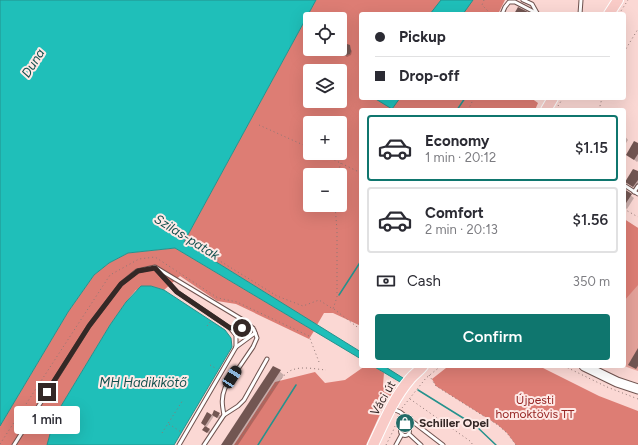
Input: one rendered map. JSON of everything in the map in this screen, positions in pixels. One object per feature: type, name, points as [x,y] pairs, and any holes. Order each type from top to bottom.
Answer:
[{"type":"main road","points":[[610,12],[618,0]]},
{"type":"main road","points":[[588,368],[617,382],[638,389]]},
{"type":"main road","name":"Váci út","points":[[373,445],[390,408],[402,390],[410,379],[425,369]]},
{"type":"lane","points":[[524,0],[532,4],[536,12]]},
{"type":"lane","points":[[580,12],[581,0]]},
{"type":"lane","points":[[503,12],[505,6],[510,1],[515,2],[533,12]]},
{"type":"lane","points":[[626,186],[638,194]]},
{"type":"lane","points":[[634,192],[638,186]]},
{"type":"lane","points":[[155,268],[177,292],[230,328],[236,335],[236,347]]},
{"type":"lane","points":[[14,445],[89,326],[121,284],[138,271],[155,268],[248,323],[255,332],[257,338],[253,347],[222,394],[221,401],[224,415]]},
{"type":"lane","points":[[230,328],[252,328]]},
{"type":"lane","points":[[179,445],[236,347],[255,332]]},
{"type":"lane","points":[[204,445],[224,415],[244,400],[267,359]]},
{"type":"lane","points":[[390,408],[400,412],[443,445]]},
{"type":"lane","points":[[396,445],[402,434],[402,428],[406,427],[410,430],[409,434],[421,445]]},
{"type":"lane","points":[[402,434],[405,436],[409,434]]},
{"type":"path","points":[[484,0],[482,5],[488,12]]},
{"type":"path","points":[[620,12],[628,0]]},
{"type":"path","points":[[626,49],[638,29]]},
{"type":"path","points":[[259,125],[303,145]]},
{"type":"path","points":[[335,160],[359,172]]},
{"type":"path","points":[[339,168],[341,163]]},
{"type":"path","points":[[626,210],[638,217]]},
{"type":"path","points":[[333,309],[338,297],[336,212]]},
{"type":"path","points":[[198,247],[277,296],[303,306],[319,300],[359,328]]},
{"type":"path","points":[[0,444],[110,275],[139,259],[155,257],[218,298],[237,302],[309,336],[318,362]]},
{"type":"path","points":[[207,326],[214,317]]},
{"type":"path","points":[[210,365],[221,372]]},
{"type":"path","points":[[237,445],[274,389],[288,372],[298,368],[326,370]]},
{"type":"path","points":[[568,368],[607,387],[638,399]]},
{"type":"path","points":[[386,445],[400,412],[420,384],[425,369]]},
{"type":"path","points":[[425,369],[436,386],[498,425],[507,433],[516,445]]},
{"type":"path","points":[[409,399],[470,441],[473,445]]},
{"type":"path","points":[[162,433],[183,400]]},
{"type":"path","points":[[168,423],[185,434]]},
{"type":"shaded area","points":[[626,220],[638,228],[638,371],[626,367]]},
{"type":"green space","points":[[316,0],[505,0],[499,12],[359,12],[359,100],[534,100],[538,103],[536,108],[359,108],[359,325],[333,313],[324,313],[317,325],[184,242],[303,24],[303,56],[347,56],[347,12],[309,12]]},
{"type":"green space","points":[[626,220],[638,228],[638,285],[626,299]]},
{"type":"green space","points":[[175,248],[314,331],[309,339],[236,304],[217,301],[180,276],[164,290],[151,286],[136,290],[110,325],[55,416],[47,445],[0,445],[0,426],[68,312],[94,275],[109,263],[128,253]]},
{"type":"green space","points":[[362,368],[376,368],[384,373],[383,385],[388,383],[397,387],[385,403],[382,404],[381,412],[366,445],[234,445],[275,382],[315,372],[325,383],[345,380]]},
{"type":"green space","name":"Újpesti homoktövis TT","points":[[446,368],[543,368],[599,396],[638,411],[638,445],[516,445],[507,433],[498,425],[436,386],[432,379]]},
{"type":"water","name":"Duna","points":[[0,0],[316,0],[309,12],[303,12],[303,24],[184,242],[359,351],[359,358],[175,248],[128,253],[109,263],[94,275],[68,312],[0,426]]},
{"type":"water","points":[[441,0],[473,0],[464,12],[432,12]]},
{"type":"water","points":[[377,100],[399,100],[393,108]]},
{"type":"water","name":"MH Hadikikötő","points":[[141,286],[151,286],[164,290],[225,330],[231,338],[232,347],[174,445],[47,445],[55,416],[110,325],[126,302]]},
{"type":"water","points":[[376,368],[387,368],[403,378],[400,382]]},
{"type":"building","points":[[518,7],[528,12],[515,12]]},
{"type":"building","points":[[347,44],[350,45],[350,54],[347,55]]},
{"type":"building","points":[[634,141],[638,143],[638,154],[634,160],[626,155]]},
{"type":"building","points":[[633,169],[638,171],[638,180],[633,187],[626,183]]},
{"type":"building","points":[[626,190],[632,194],[626,203]]},
{"type":"building","points":[[638,348],[638,366],[636,369],[628,365]]},
{"type":"building","points":[[273,366],[281,370],[232,445],[221,445]]},
{"type":"building","points":[[214,410],[220,413],[217,418],[212,415]]},
{"type":"building","points":[[207,412],[212,415],[205,426],[201,423]]},
{"type":"building","points":[[205,426],[210,429],[207,433],[202,430]]},
{"type":"waterway","points":[[458,108],[464,100]]},
{"type":"waterway","points":[[339,295],[359,264]]},
{"type":"waterway","points":[[258,445],[296,385]]},
{"type":"waterway","name":"Szilas-patak","points":[[418,390],[476,426],[496,445]]},
{"type":"place","name":"Schiller Opel","points":[[405,423]]},
{"type":"route","points":[[47,392],[89,326],[121,284],[138,271],[155,268],[177,292],[230,328],[242,328]]}]
